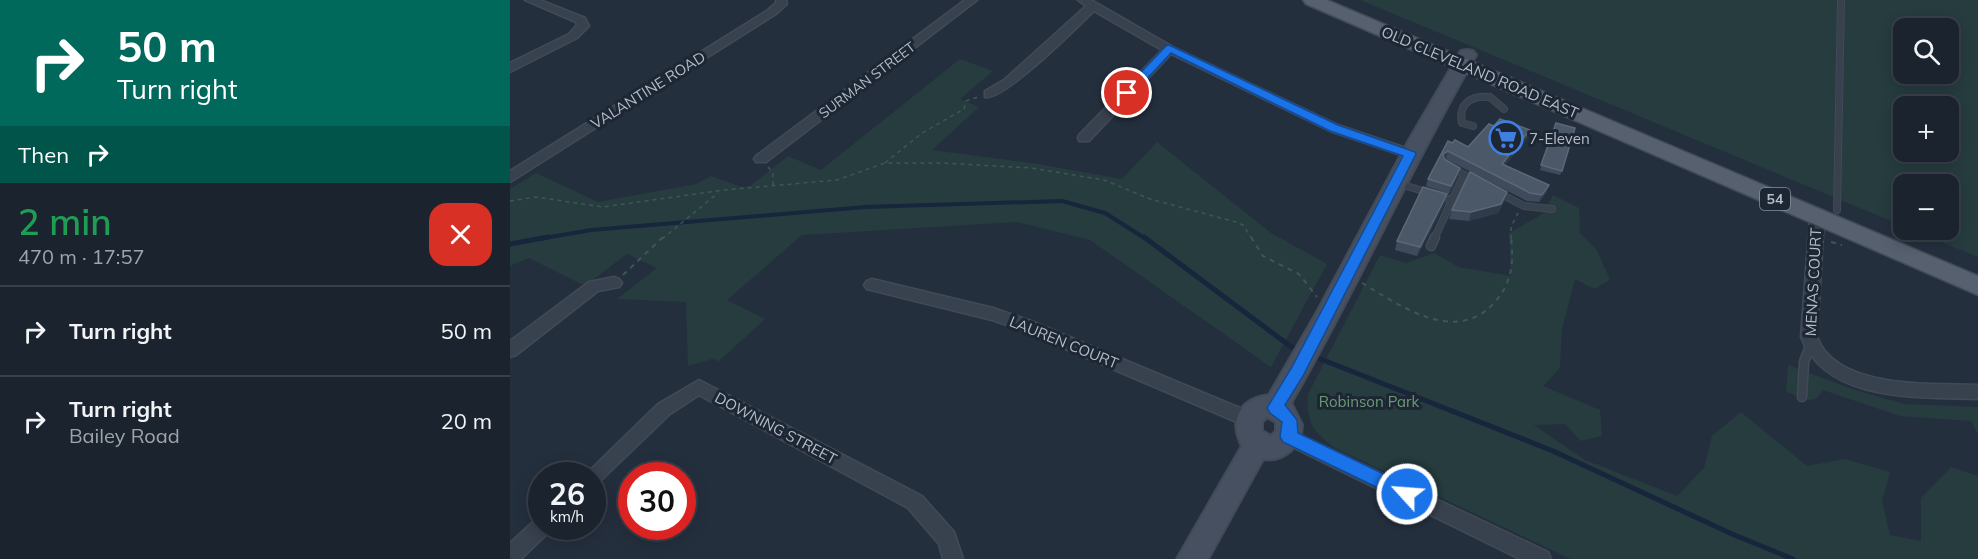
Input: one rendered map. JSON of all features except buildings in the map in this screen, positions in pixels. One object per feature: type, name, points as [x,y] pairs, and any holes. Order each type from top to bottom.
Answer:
[{"type":"main road","name":"OLD CLEVELAND ROAD EAST","points":[[1312,0],[1464,59],[1827,214],[1978,286]]},
{"type":"main road","name":"OLD CLEVELAND ROAD EAST","points":[[1339,0],[1464,59]]},
{"type":"main road","name":"OLD CLEVELAND ROAD EAST","points":[[1827,214],[1978,270]]},
{"type":"street","points":[[510,68],[573,36],[583,26],[581,20],[530,0]]},
{"type":"street","name":"VALANTINE ROAD","points":[[510,177],[772,12],[782,4],[781,0]]},
{"type":"street","name":"SURMAN STREET","points":[[761,159],[972,0]]},
{"type":"street","points":[[989,94],[1008,83],[1088,3],[1169,49],[1334,128],[1410,154]]},
{"type":"street","points":[[1084,138],[1169,49]]},
{"type":"street","points":[[1275,408],[1298,371],[1410,154],[1464,59]]},
{"type":"street","name":"MENAS COURT","points":[[1827,214],[1809,337],[1810,346],[1817,356],[1830,366],[1890,387],[1908,391],[1978,392]]},
{"type":"street","points":[[510,350],[594,286],[614,283]]},
{"type":"street","name":"LAUREN COURT","points":[[872,285],[993,314],[1025,325],[1232,413],[1254,431]]},
{"type":"street","name":"DOWNING STREET","points":[[606,464],[664,409],[699,387],[915,502],[947,539],[953,559]]},
{"type":"street","points":[[1192,559],[1254,431],[1257,410],[1275,408],[1281,411],[1289,420],[1291,431],[1284,441],[1271,446],[1254,431]]},
{"type":"street","points":[[1288,437],[1541,559]]},
{"type":"street","points":[[510,556],[528,539]]},
{"type":"lane","points":[[1827,214],[1841,0]]},
{"type":"lane","points":[[1473,126],[1462,123],[1459,117],[1461,109],[1470,99],[1480,95],[1490,97],[1501,103],[1504,109]]},
{"type":"lane","points":[[1446,164],[1484,185]]},
{"type":"lane","points":[[1431,246],[1464,175]]},
{"type":"lane","points":[[1396,183],[1452,200]]},
{"type":"lane","points":[[1494,190],[1524,206],[1552,209]]},
{"type":"lane","points":[[1802,397],[1804,362],[1810,346]]},
{"type":"path","points":[[885,163],[922,133],[964,109],[966,101],[989,94]]},
{"type":"path","points":[[761,159],[773,173],[773,186]]},
{"type":"path","points":[[510,201],[536,197],[603,207],[720,191],[837,180],[885,163],[942,163],[984,168],[1031,168],[1115,183],[1150,199],[1243,225],[1263,256],[1299,274],[1315,296],[1333,304]]},
{"type":"path","points":[[614,283],[668,233],[720,191]]},
{"type":"path","points":[[1362,283],[1413,312],[1436,320],[1456,323],[1472,322],[1488,310],[1507,285],[1513,266],[1509,233],[1512,221],[1524,206]]},
{"type":"green space","points":[[1360,0],[1978,0],[1978,257],[1936,240],[1959,240],[1959,174],[1893,174],[1893,222]]},
{"type":"green space","points":[[960,59],[993,71],[960,99],[979,107],[932,150],[1038,164],[1122,179],[1157,142],[1271,233],[1327,264],[1271,367],[1090,240],[1017,222],[802,235],[727,300],[765,319],[719,361],[712,359],[688,366],[686,302],[617,299],[657,268],[627,254],[590,282],[581,284],[529,258],[510,266],[510,189],[536,173],[598,202],[696,184],[711,176],[742,187],[750,186],[788,156],[821,170]]},
{"type":"green space","name":"Robinson Park","points":[[1553,195],[1579,208],[1580,233],[1597,250],[1610,280],[1594,289],[1575,279],[1562,329],[1560,368],[1543,386],[1600,410],[1602,436],[1581,441],[1565,424],[1534,425],[1585,460],[1677,496],[1704,468],[1712,436],[1741,412],[1807,466],[1845,459],[1890,472],[1882,501],[1890,535],[1921,541],[1921,498],[1951,467],[1978,476],[1978,559],[1571,559],[1335,448],[1321,436],[1312,426],[1308,412],[1308,394],[1380,255],[1406,263],[1434,253],[1459,267],[1511,276],[1509,233],[1544,213]]},
{"type":"green space","points":[[1788,365],[1852,389],[1904,404],[1978,407],[1978,434],[1971,421],[1900,416],[1823,390],[1816,399],[1809,400],[1786,392]]},
{"type":"waterway","points":[[539,239],[591,230],[865,207],[1062,201],[1105,213],[1146,239]]},
{"type":"waterway","points":[[510,244],[548,237]]},
{"type":"waterway","points":[[1144,237],[1290,346],[1299,350]]},
{"type":"waterway","points":[[1313,356],[1553,451],[1732,534],[1793,559]]},
{"type":"place","name":"7-Eleven","points":[[1506,138]]},
{"type":"route","points":[[1127,93],[1169,49],[1334,128],[1410,154],[1298,371],[1275,408],[1286,415],[1289,420],[1291,431],[1288,437],[1407,494]]}]
